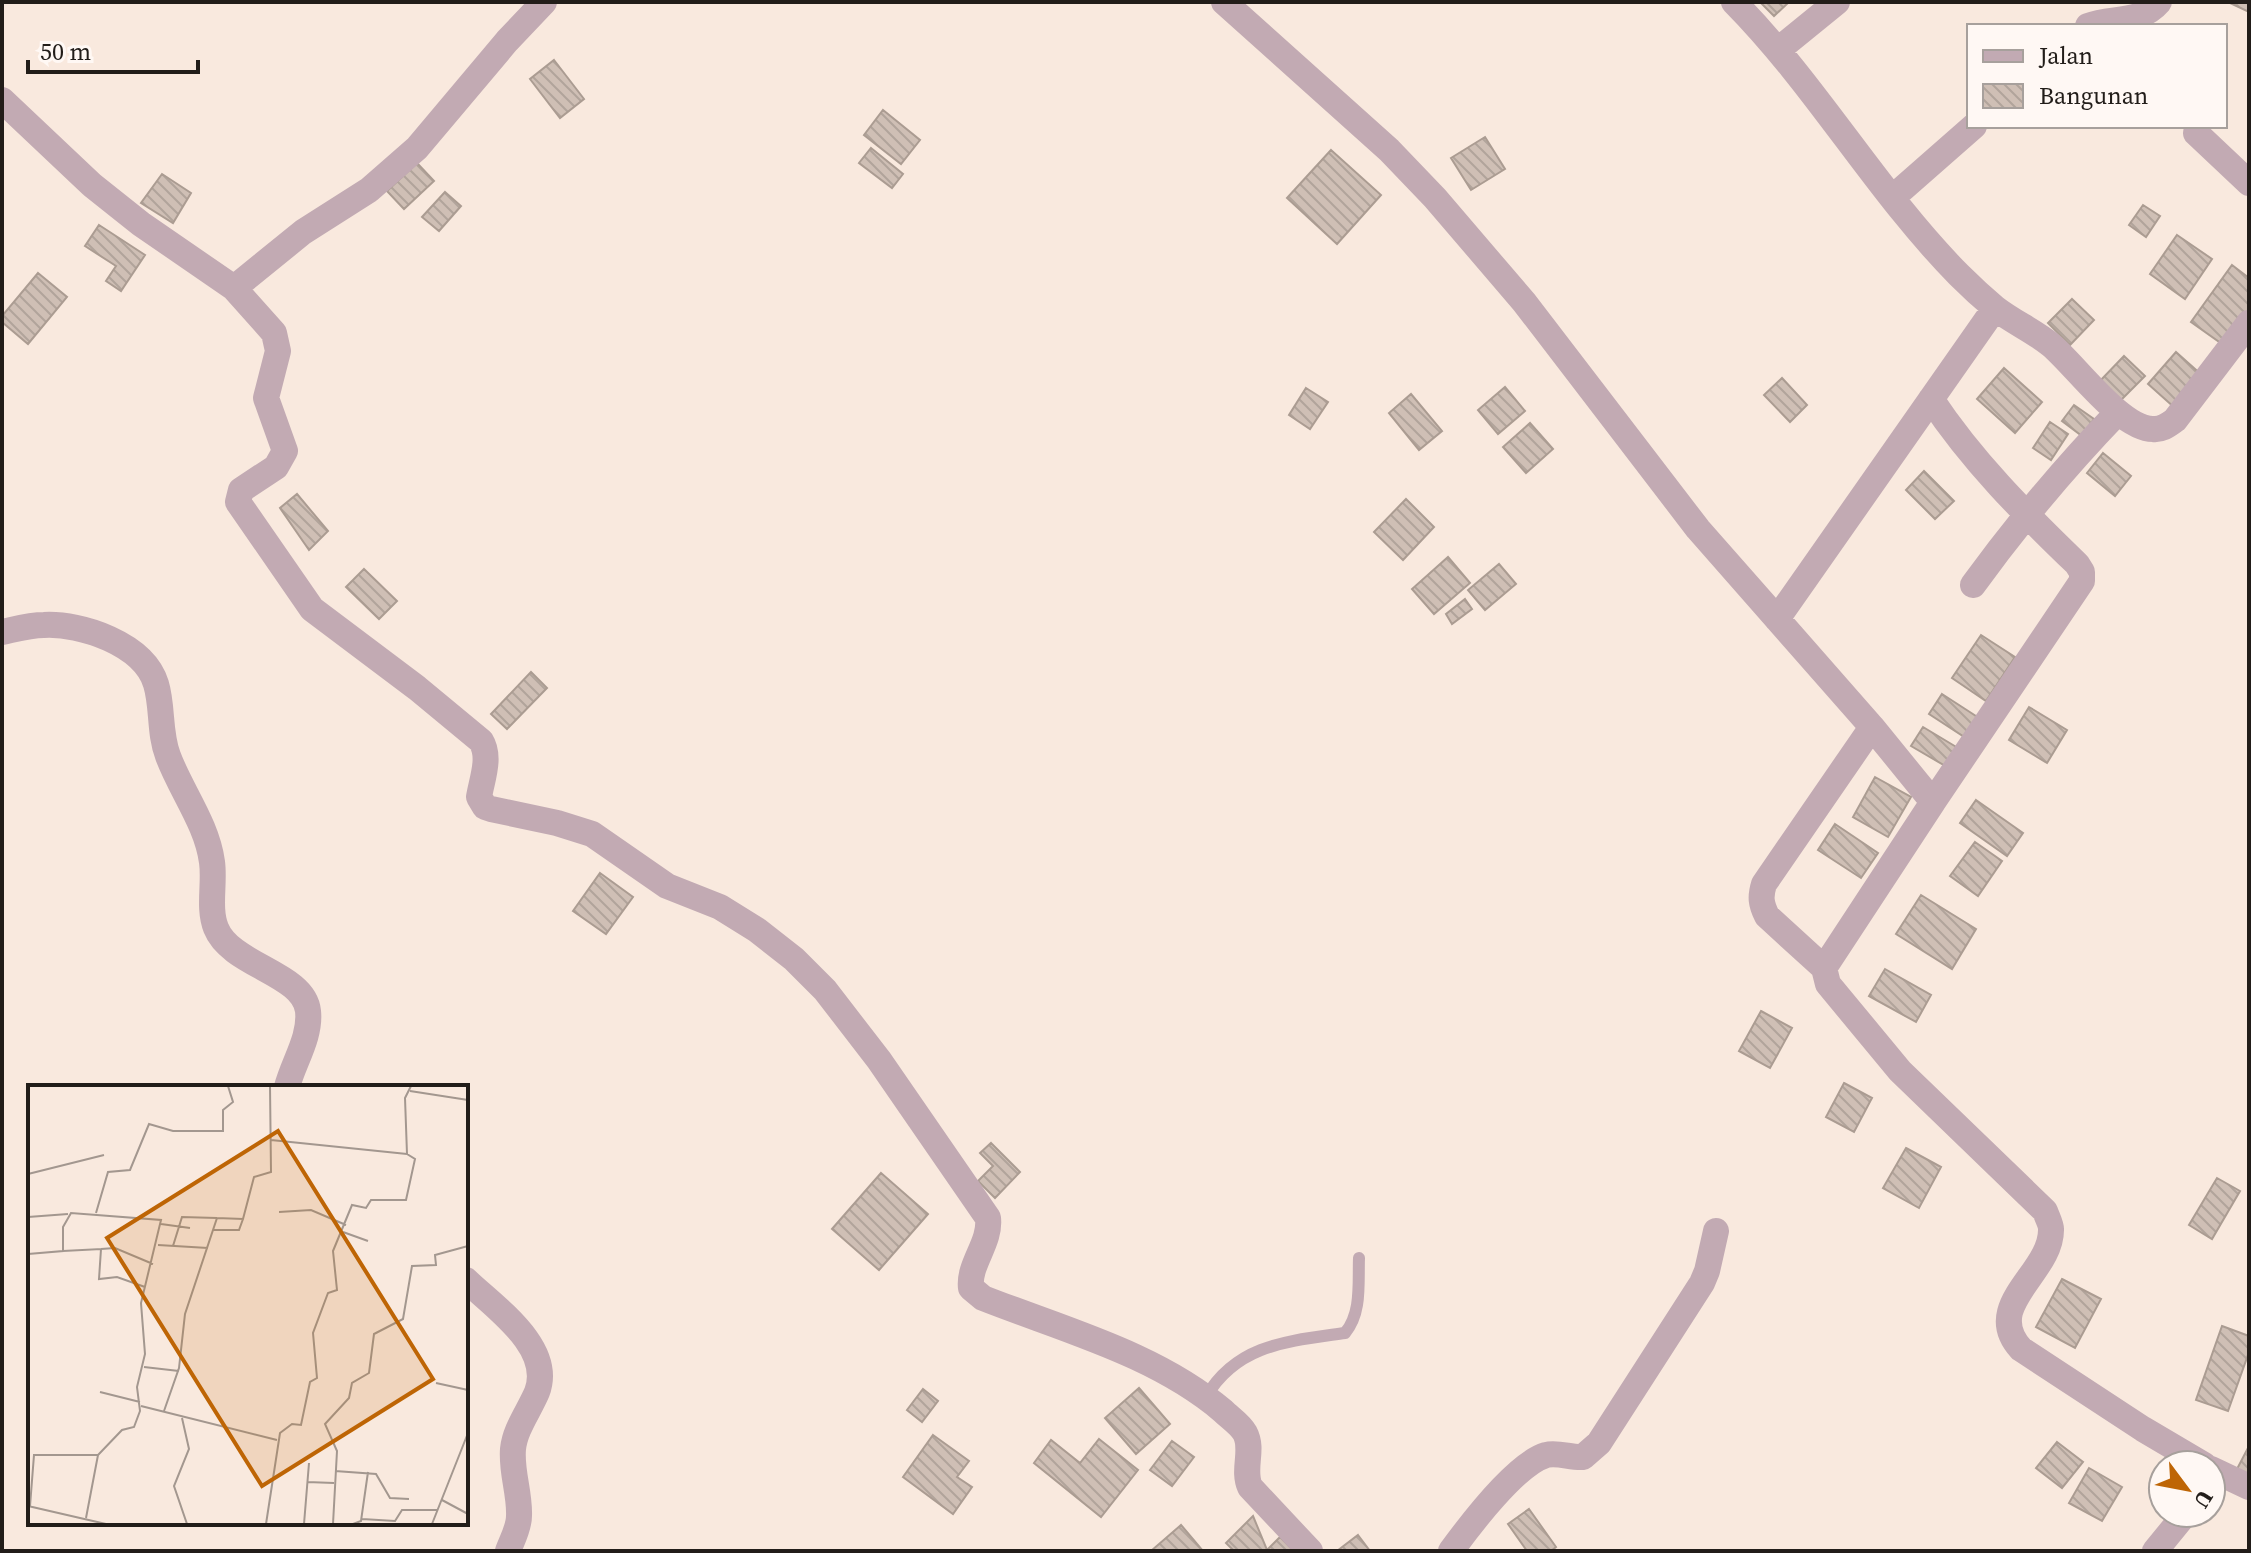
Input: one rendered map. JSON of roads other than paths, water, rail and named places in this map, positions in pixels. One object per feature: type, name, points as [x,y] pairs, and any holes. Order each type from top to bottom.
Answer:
[{"type":"street","points":[[234,288],[303,232],[369,190],[417,148],[544,2]]},
{"type":"street","points":[[1224,2],[1335,100],[1435,198],[1524,302],[1698,529],[1872,727],[1933,802]]},
{"type":"street","points":[[1734,2],[1778,50],[1892,198],[1959,275],[1995,308],[2050,344],[2118,412],[2137,425],[2150,430],[2162,429],[2175,420],[2249,323]]},
{"type":"street","points":[[1778,50],[1837,2]]},
{"type":"street","points":[[2093,24],[2140,17],[2159,2]]},
{"type":"street","points":[[2,100],[92,185],[141,224],[234,288],[274,333],[278,351],[266,398],[285,451],[276,467],[241,490],[238,502],[307,603],[481,741],[487,757],[479,797],[485,807],[592,834],[667,886],[720,907],[757,930],[794,959],[825,990],[879,1060],[988,1218],[987,1235],[970,1280],[971,1288],[1035,1319],[1094,1339],[1152,1366],[1206,1397],[1245,1434],[1248,1443],[1246,1477],[1250,1487],[1310,1551]]},
{"type":"street","points":[[1892,198],[1972,128]]},
{"type":"street","points":[[2196,133],[2249,183]]},
{"type":"street","points":[[1777,619],[1995,308]]},
{"type":"street","points":[[1824,968],[2082,581],[2082,572],[2077,564],[2025,514],[1955,436],[1931,399]]},
{"type":"street","points":[[1973,585],[2025,514],[2118,412]]},
{"type":"street","points":[[2,632],[43,624],[73,626],[134,653],[156,682],[166,753],[208,841],[213,863],[216,929],[236,954],[282,978],[301,995],[308,1009],[306,1032],[288,1085]]},
{"type":"street","points":[[1872,727],[1764,884],[1762,906],[1767,916],[1824,968],[1828,984],[1837,998],[1894,1065],[2045,1211],[2051,1228],[2048,1245],[2011,1310],[2007,1326],[2011,1338],[2021,1349],[2175,1449]]},
{"type":"street","points":[[1451,1551],[1483,1507],[1536,1460],[1552,1454],[1583,1457],[1599,1443],[1702,1283],[1716,1231]]},
{"type":"street","points":[[468,1282],[519,1331],[534,1351],[541,1371],[538,1390],[513,1445],[512,1467],[519,1520],[508,1551]]},
{"type":"street","points":[[2227,1478],[2249,1487]]},
{"type":"street","points":[[2155,1551],[2173,1529]]},
{"type":"lane","points":[[1206,1397],[1217,1379],[1241,1357],[1295,1340],[1345,1333],[1352,1325],[1357,1308],[1359,1258]]}]
